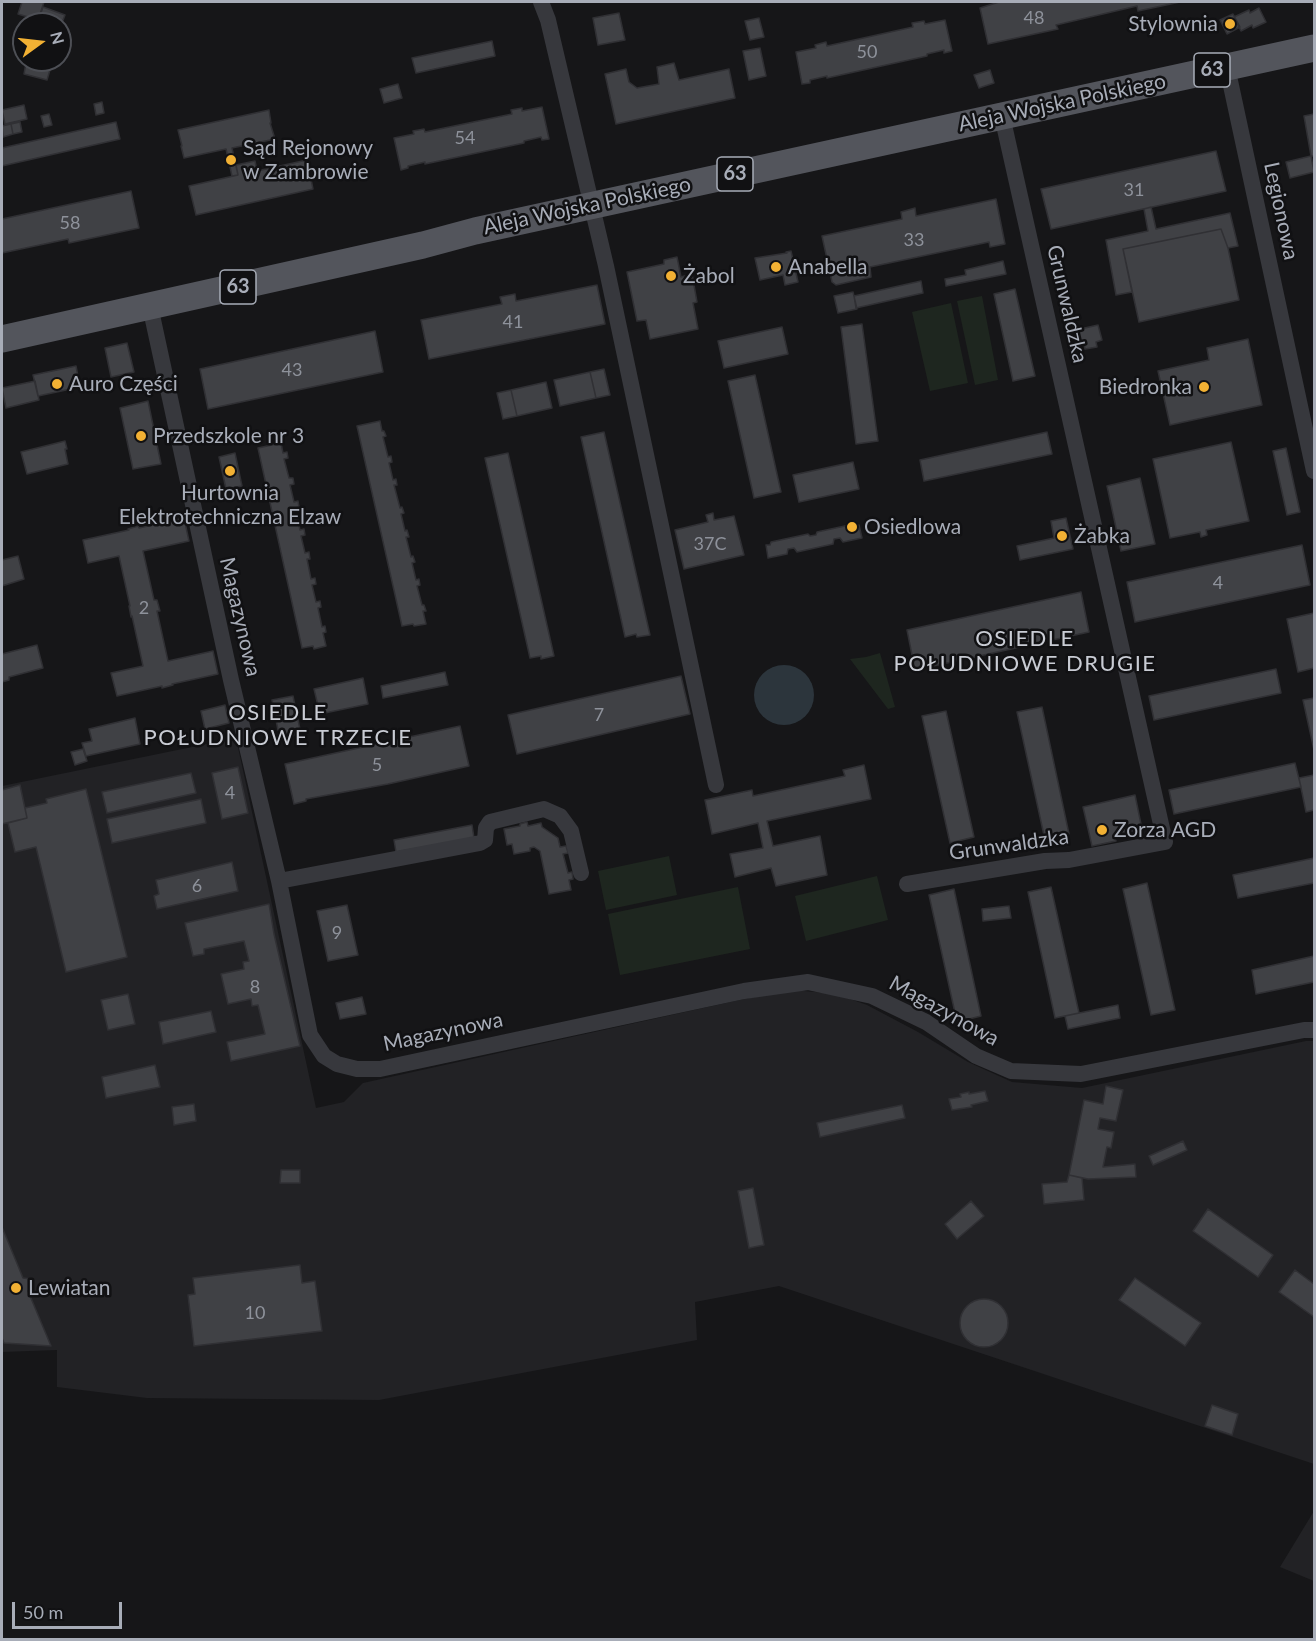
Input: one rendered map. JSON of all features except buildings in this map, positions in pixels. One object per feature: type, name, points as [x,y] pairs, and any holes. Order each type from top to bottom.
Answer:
[{"type":"main road","name":"Aleja Wojska Polskiego","points":[[2,339],[293,275],[475,231],[1314,48]]},
{"type":"street","points":[[542,2],[592,206],[637,406],[716,785]]},
{"type":"street","name":"Legionowa","points":[[1227,67],[1314,471]]},
{"type":"street","name":"Grunwaldzka","points":[[907,884],[1045,861],[1069,860],[1165,842],[1002,116]]},
{"type":"street","name":"Magazynowa","points":[[150,306],[228,669],[279,881],[310,1035],[324,1056],[337,1064],[357,1069],[380,1069],[744,991],[808,982],[872,996],[926,1022],[976,1056],[1011,1071],[1081,1074],[1304,1030],[1314,1030]]},
{"type":"street","points":[[279,881],[480,843],[485,840],[486,828],[490,822],[544,809],[560,816],[571,831],[581,873]]},
{"type":"shaded area","points":[[982,296],[998,380],[975,385],[957,301]]},
{"type":"shaded area","points":[[951,303],[968,383],[930,391],[912,312]]},
{"type":"shaded area","points":[[880,653],[895,707],[888,709],[850,659]]},
{"type":"shaded area","points":[[778,665],[790,665],[801,670],[809,678],[814,695],[812,707],[801,720],[790,725],[778,725],[767,720],[759,712],[754,701],[754,689],[759,678],[767,670]]},
{"type":"shaded area","points":[[236,738],[316,1108],[344,1102],[363,1083],[794,990],[836,994],[867,1005],[968,1062],[1012,1082],[1082,1088],[1314,1041],[1314,1464],[779,1286],[695,1302],[697,1340],[379,1400],[147,1398],[57,1387],[57,1350],[2,1352],[2,786]]},
{"type":"shaded area","points":[[669,856],[677,895],[606,910],[598,871]]},
{"type":"shaded area","points":[[877,876],[888,920],[806,941],[795,896]]},
{"type":"shaded area","points":[[738,887],[750,949],[620,975],[608,914]]},
{"type":"shaded area","points":[[1314,1511],[1314,1581],[1280,1567]]},
{"type":"place","name":"Stylownia","points":[[1230,24]]},
{"type":"place","name":"Sąd Rejonowy w Zambrowie","points":[[231,160]]},
{"type":"place","name":"Anabella","points":[[776,267]]},
{"type":"place","name":"Żabol","points":[[671,276]]},
{"type":"place","name":"Auro Części","points":[[57,384]]},
{"type":"place","name":"Biedronka","points":[[1204,387]]},
{"type":"place","name":"Przedszkole nr 3","points":[[141,436]]},
{"type":"place","name":"Hurtownia Elektrotechniczna Elzaw","points":[[230,471]]},
{"type":"place","name":"Osiedlowa","points":[[852,527]]},
{"type":"place","name":"Żabka","points":[[1062,536]]},
{"type":"place","name":"Zorza AGD","points":[[1102,830]]},
{"type":"place","name":"Lewiatan","points":[[16,1288]]},
{"type":"district","name":"OSIEDLE POŁUDNIOWE DRUGIE","points":[[1025,652]]},
{"type":"district","name":"OSIEDLE POŁUDNIOWE TRZECIE","points":[[278,726]]}]
